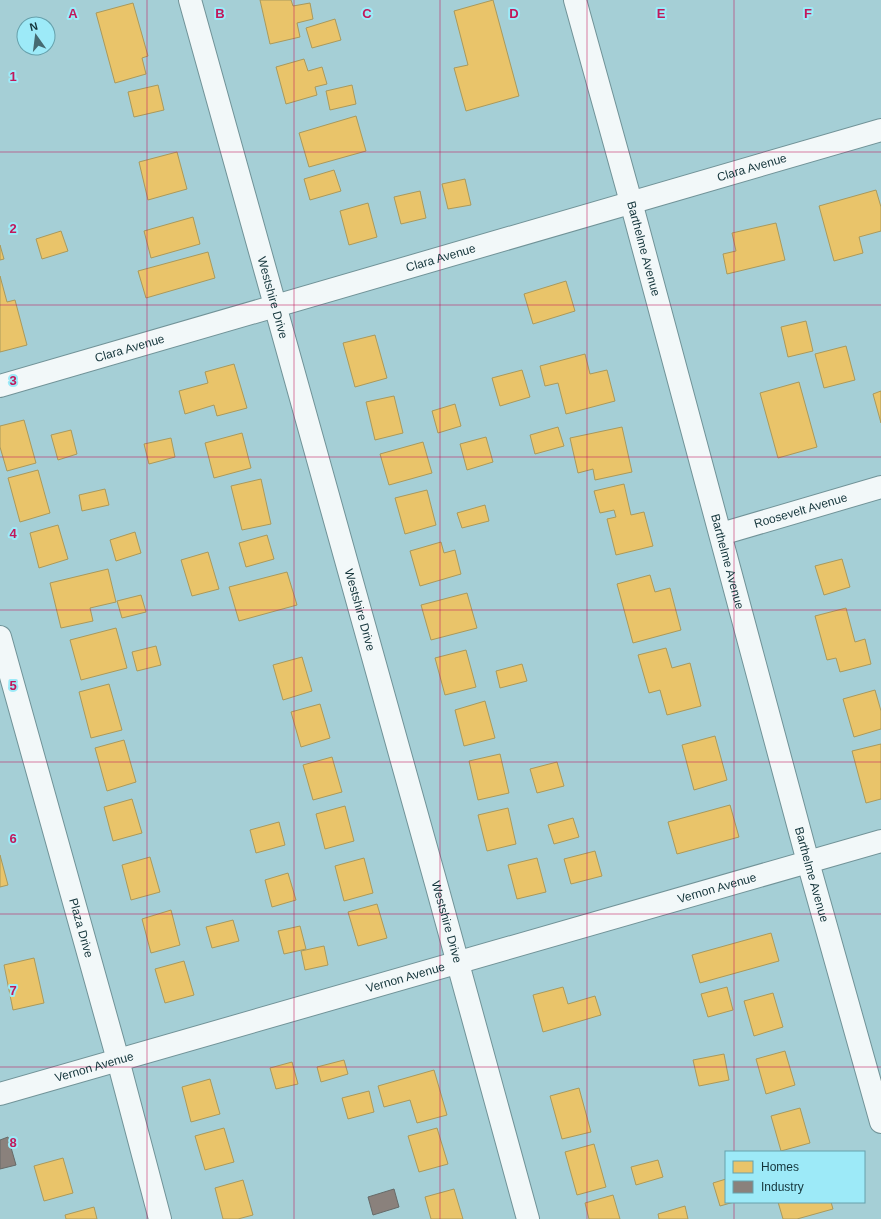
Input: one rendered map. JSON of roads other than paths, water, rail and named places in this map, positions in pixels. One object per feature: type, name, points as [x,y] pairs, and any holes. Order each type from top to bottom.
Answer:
[{"type":"street","name":"Westshire Drive","points":[[190,0],[274,307],[459,962],[528,1219]]},
{"type":"street","name":"Barthelme Avenue","points":[[575,0],[721,534],[808,862],[881,1122]]},
{"type":"street","name":"Clara Avenue","points":[[0,386],[881,130]]},
{"type":"street","name":"Roosevelt Avenue","points":[[721,534],[881,487]]},
{"type":"street","name":"Plaza Drive","points":[[0,637],[118,1060],[160,1219]]},
{"type":"street","name":"Vernon Avenue","points":[[0,1094],[881,841]]}]
